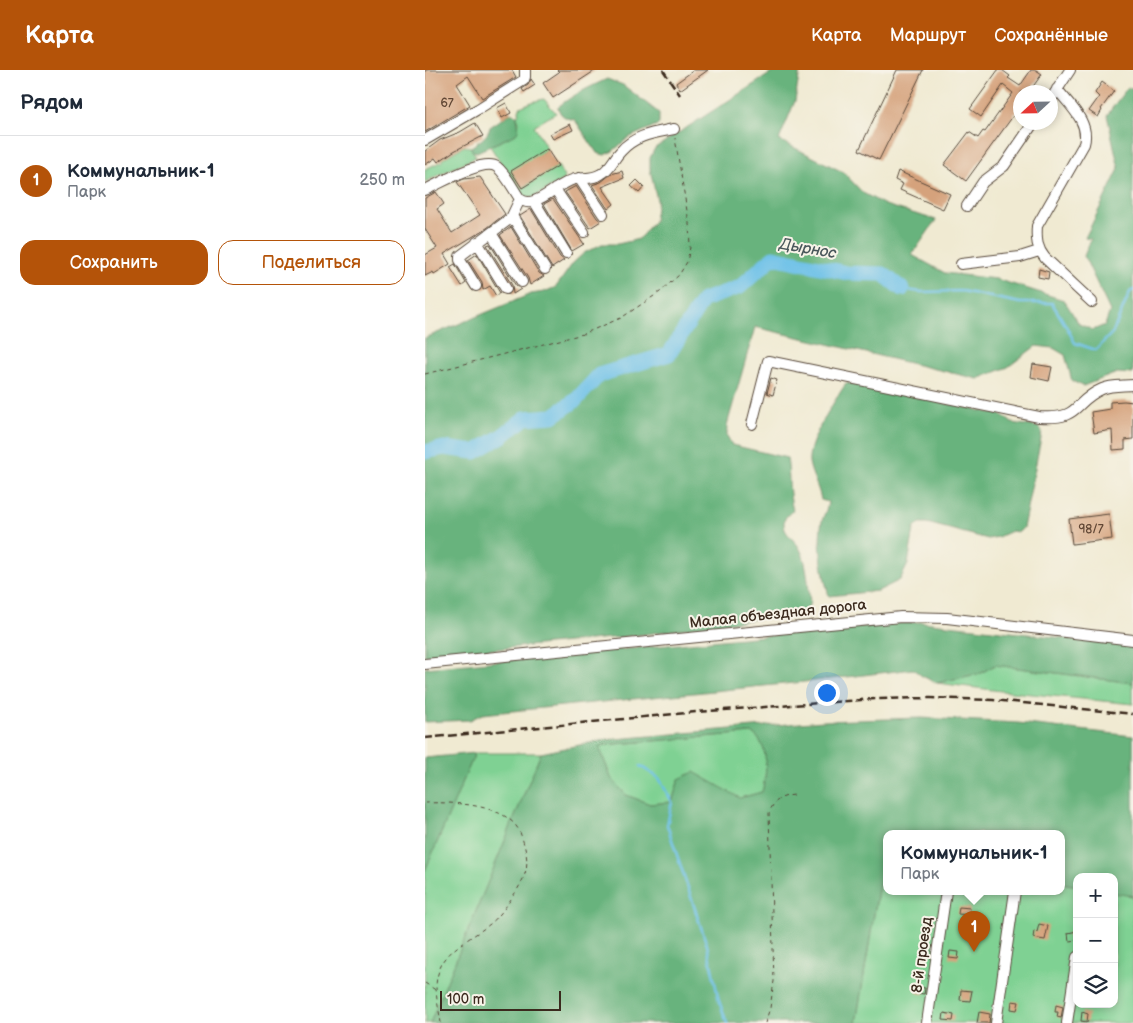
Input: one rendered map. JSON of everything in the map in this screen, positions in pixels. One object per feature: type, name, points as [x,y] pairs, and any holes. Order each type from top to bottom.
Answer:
[{"type":"street","points":[[425,140],[524,80],[525,70]]},
{"type":"street","points":[[1058,88],[1070,70]]},
{"type":"street","points":[[1058,91],[1084,125],[1085,138],[1084,144],[1037,226],[1036,241],[1039,251],[1092,302]]},
{"type":"street","points":[[425,190],[477,166],[489,164],[496,166],[501,171],[524,202],[535,201],[568,181],[579,178],[593,178],[601,174],[608,169],[622,150],[633,141],[647,134],[674,129]]},
{"type":"street","points":[[967,206],[983,182],[1004,166],[1029,130]]},
{"type":"street","points":[[579,178],[603,214]]},
{"type":"street","points":[[555,189],[584,232]]},
{"type":"street","points":[[476,286],[460,260],[463,252],[512,216],[520,198]]},
{"type":"street","points":[[535,201],[566,253]]},
{"type":"street","points":[[512,216],[545,269]]},
{"type":"street","points":[[491,233],[522,282]]},
{"type":"street","points":[[477,242],[506,289]]},
{"type":"street","points":[[961,264],[1020,257],[1039,251]]},
{"type":"street","points":[[752,424],[768,360],[1047,418],[1065,416],[1073,412],[1091,395],[1102,389],[1113,386],[1133,386]]},
{"type":"street","name":"Малая объездная дорога","points":[[425,664],[901,617],[947,618],[1133,640]]},
{"type":"street","name":"8-й проезд","points":[[927,1023],[945,895]]},
{"type":"street","points":[[996,1023],[1014,895]]},
{"type":"street","points":[[1067,1023],[1076,963]]},
{"type":"path","points":[[425,374],[583,334],[621,318],[660,292],[679,275],[687,262],[690,247],[689,223],[674,129]]},
{"type":"path","points":[[765,1023],[770,1008],[774,981],[769,813],[772,804],[783,796],[795,795]]},
{"type":"path","points":[[425,802],[449,802],[495,812],[511,820],[520,832],[527,852],[523,883],[497,917],[460,944],[446,958],[437,973],[441,1023]]},
{"type":"path","points":[[425,983],[437,991]]},
{"type":"green space","points":[[776,70],[800,70],[795,101],[779,140],[843,172],[863,193],[885,205],[936,220],[912,255],[945,273],[996,279],[1064,300],[1079,324],[1093,330],[1105,325],[1110,311],[1084,256],[1091,239],[1085,238],[1119,169],[1107,115],[1127,88],[1133,89],[1133,374],[1117,373],[1083,386],[1072,381],[1065,355],[1053,348],[1036,346],[1008,367],[978,379],[755,327],[727,425],[727,436],[732,445],[787,458],[793,510],[785,519],[784,527],[800,549],[805,561],[810,603],[807,609],[801,613],[631,636],[425,656],[425,338],[531,294],[544,292],[556,287],[573,263],[584,253],[602,244],[618,244],[639,239],[654,221],[657,200],[650,169],[650,158],[655,148]]},
{"type":"green space","points":[[607,79],[623,85],[659,113],[659,124],[628,138],[613,151],[605,155],[597,153],[575,120],[562,115],[558,107],[575,95]]},
{"type":"green space","points":[[544,99],[556,113],[534,126],[547,149],[512,172],[522,188],[558,166],[565,179],[532,198],[522,196],[490,146],[516,134],[519,122],[516,115],[518,115],[520,107]]},
{"type":"green space","points":[[511,113],[516,115],[518,127],[516,134],[477,152],[472,151],[471,147],[485,136],[490,127]]},
{"type":"green space","points":[[464,146],[471,147],[476,157],[425,182],[425,169],[443,161],[442,159]]},
{"type":"green space","points":[[848,383],[1002,415],[1012,423],[1039,427],[1042,431],[1041,438],[1023,528],[1019,532],[1011,531],[988,539],[927,523],[920,523],[914,529],[908,564],[900,580],[878,591],[829,596],[820,548],[822,521],[828,502],[821,500],[809,462],[812,444],[822,422],[834,401]]},
{"type":"green space","points":[[922,622],[1133,646],[1133,683],[995,665],[981,673],[937,683],[922,676],[913,669],[814,681],[482,714],[470,720],[425,722],[425,668]]},
{"type":"green space","points":[[995,665],[1133,683],[1133,704],[937,683],[981,673]]},
{"type":"green space","points":[[921,718],[1018,723],[1133,736],[1133,896],[1118,894],[1118,873],[1073,873],[1073,885],[1065,884],[1065,830],[883,830],[883,876],[879,884],[856,1023],[430,1023],[541,753],[604,740],[823,721]],"holes":[[[752,733],[762,744],[766,769],[762,792],[740,798],[694,772],[679,779],[672,802],[650,804],[626,795],[611,778],[600,749],[603,745]]]},
{"type":"green space","points":[[752,733],[762,744],[766,760],[764,785],[762,792],[740,798],[679,779],[672,802],[650,804],[626,795],[611,778],[600,749],[603,745]]},
{"type":"green space","points":[[475,753],[541,753],[430,1023],[425,1023],[425,871]]},
{"type":"green space","points":[[475,753],[425,871],[425,758]]},
{"type":"green space","points":[[883,876],[883,895],[1065,895],[1065,884],[1073,885],[1073,1008],[1118,1008],[1118,894],[1133,896],[1133,1023],[856,1023],[879,884]]},
{"type":"building","points":[[425,70],[512,70],[516,77],[482,98],[468,76],[457,84],[470,105],[425,132]]},
{"type":"building","points":[[557,70],[596,70],[553,98],[543,83],[559,72]]},
{"type":"building","points":[[694,70],[708,70],[680,90],[676,83]]},
{"type":"building","points":[[897,70],[923,70],[879,160],[859,150]]},
{"type":"building","points":[[998,70],[1002,70],[1010,76],[1008,78],[1018,85],[1013,85],[1013,93],[1003,85],[981,117],[970,109]]},
{"type":"building","points":[[1031,70],[1036,70],[1042,74],[1034,85],[1021,85]]},
{"type":"building","points":[[531,79],[535,85],[524,92],[522,89],[528,85]]},
{"type":"building","points":[[1102,82],[1114,91],[1101,109],[1098,117],[1089,111],[1099,97],[1095,93]]},
{"type":"building","points":[[1013,93],[1013,116],[966,181],[944,165],[969,132],[978,138],[983,131],[985,132]]},
{"type":"building","points":[[506,103],[511,113],[502,118],[497,108]]},
{"type":"building","points":[[475,123],[483,136],[454,151],[438,162],[435,158],[425,165],[425,151],[440,140],[460,132]]},
{"type":"building","points":[[570,124],[573,130],[553,139],[550,134]]},
{"type":"building","points":[[547,149],[558,166],[522,188],[511,171]]},
{"type":"building","points":[[622,171],[624,178],[602,187],[614,204],[608,209],[592,185],[601,182],[611,174]]},
{"type":"building","points":[[898,171],[950,194],[943,209],[900,190],[903,184],[895,180]]},
{"type":"building","points":[[480,177],[505,214],[487,228],[444,254],[450,264],[434,274],[433,272],[425,276],[425,255],[437,248],[425,229],[425,198],[436,192],[444,204],[437,209],[452,233],[480,215],[457,182]]},
{"type":"building","points":[[637,180],[644,187],[639,193],[631,186]]},
{"type":"building","points":[[576,186],[597,218],[601,221],[590,228],[565,192]]},
{"type":"building","points":[[553,199],[584,244],[572,251],[544,204]]},
{"type":"building","points":[[531,209],[560,257],[564,260],[552,268],[520,216]]},
{"type":"building","points":[[511,227],[539,273],[544,276],[530,285],[528,278],[500,235]]},
{"type":"building","points":[[490,244],[516,286],[521,289],[513,294],[512,285],[487,245]]},
{"type":"building","points":[[477,254],[500,293],[496,296],[490,286],[483,290],[482,282],[468,260]]},
{"type":"building","points":[[455,264],[466,283],[462,286],[450,267]]},
{"type":"building","points":[[1039,269],[1049,272],[1048,279],[1038,277]]},
{"type":"building","points":[[1033,364],[1052,367],[1049,381],[1031,377]]},
{"type":"building","points":[[771,378],[777,380],[773,395],[767,393]]},
{"type":"building","points":[[1110,402],[1133,402],[1133,439],[1125,440],[1125,449],[1113,450],[1112,430],[1094,433],[1091,412],[1110,409]]},
{"type":"building","points":[[1109,514],[1112,539],[1072,544],[1069,519]]},
{"type":"building","points":[[959,907],[970,908],[969,915],[958,914]]},
{"type":"building","points":[[1039,924],[1048,926],[1045,940],[1033,938],[1034,931],[1037,932]]},
{"type":"building","points":[[1073,932],[1073,940],[1069,941],[1068,933]]},
{"type":"building","points":[[950,951],[959,952],[958,959],[949,958]]},
{"type":"building","points":[[918,987],[925,988],[924,994],[917,993]]},
{"type":"building","points":[[961,990],[972,991],[970,1001],[960,1000]]},
{"type":"building","points":[[1012,1001],[1019,1002],[1017,1010],[1011,1009]]},
{"type":"building","points":[[1056,1005],[1063,1007],[1061,1018],[1057,1017],[1058,1012],[1055,1012]]},
{"type":"building","points":[[979,1012],[990,1014],[989,1023],[977,1023]]},
{"type":"building","points":[[1082,1012],[1088,1014],[1087,1022],[1081,1021]]},
{"type":"building","points":[[944,1013],[954,1015],[953,1021],[943,1020]]},
{"type":"waterway","name":"Дырнос","points":[[425,452],[444,448],[475,452],[502,436],[525,418],[553,416],[576,400],[599,375],[669,354],[703,300],[740,287],[773,257],[847,273],[883,274],[902,289]]},
{"type":"waterway","name":"Дырнос","points":[[902,289],[920,292],[962,291],[1020,303],[1052,303],[1075,343],[1096,350],[1113,332],[1130,292],[1133,290]]},
{"type":"waterway","points":[[640,766],[659,778],[672,802],[667,825],[707,945],[719,1001],[727,1023]]},
{"type":"railway","points":[[663,70],[680,95]]},
{"type":"railway","points":[[425,738],[696,712],[875,699],[993,700],[1133,714]]},
{"type":"place","name":"Коммунальник-1","points":[[974,952]]}]
